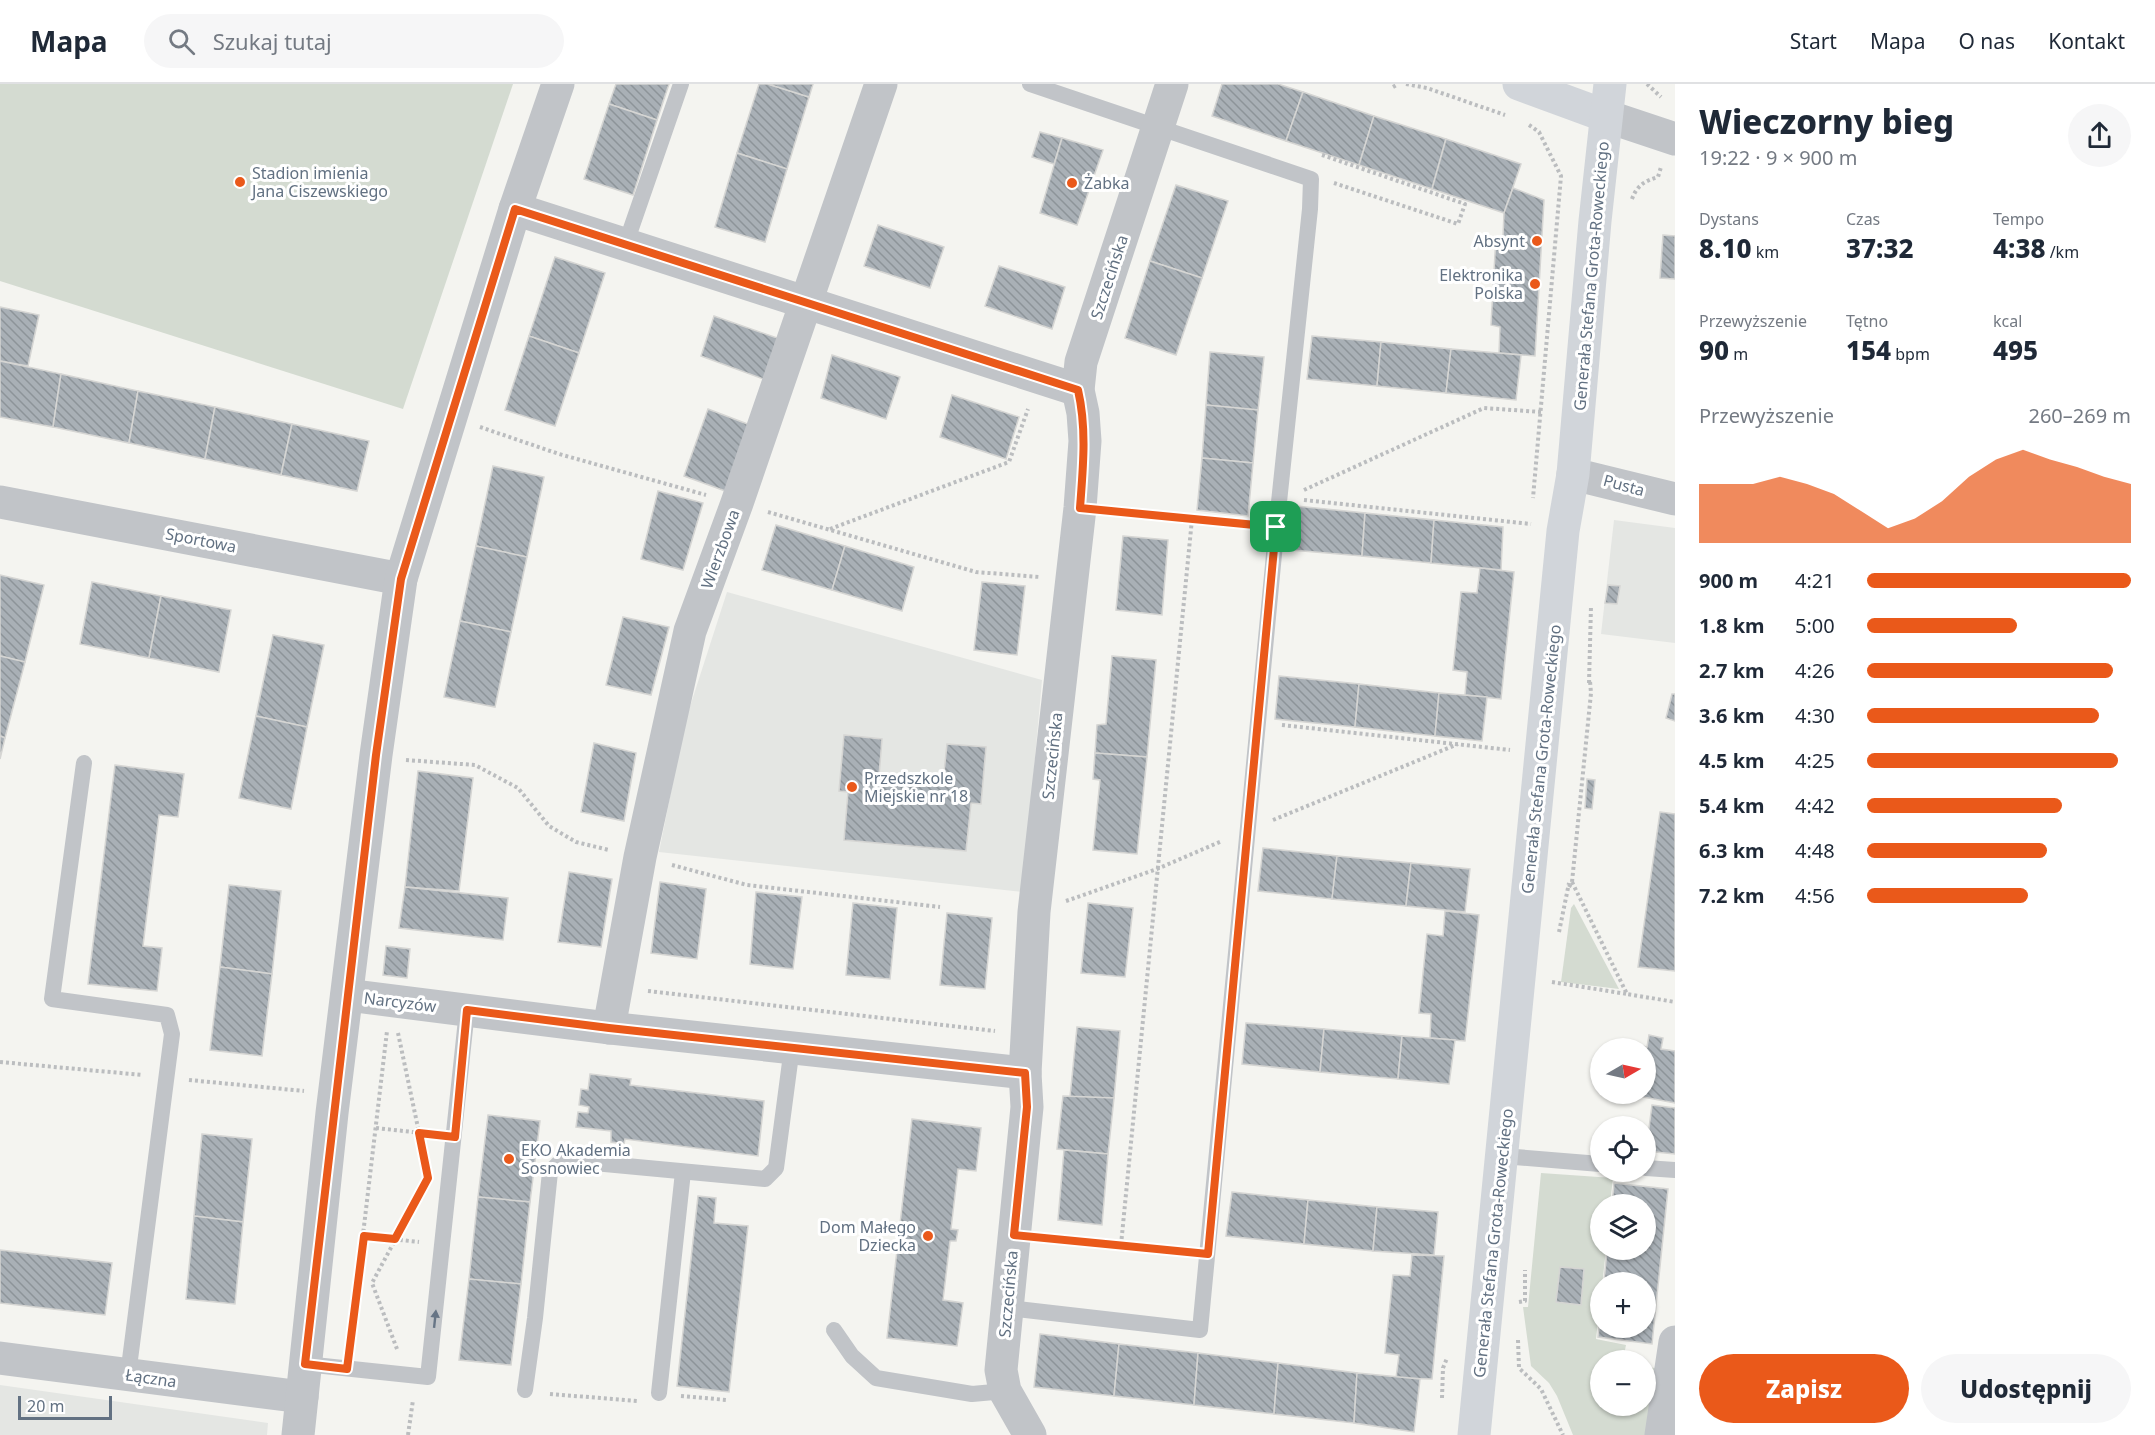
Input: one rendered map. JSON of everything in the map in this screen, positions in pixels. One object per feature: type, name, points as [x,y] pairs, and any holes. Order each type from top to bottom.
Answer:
[{"type":"street","points":[[298,1435],[347,995],[376,755],[401,579],[515,209],[558,84]]},
{"type":"street","name":"Wierzbowa","points":[[609,1028],[640,857],[690,631],[737,503],[881,84]]},
{"type":"street","name":"Szczecińska","points":[[1030,1435],[1005,1390],[1001,1370],[1027,1107],[1025,1073],[1034,912],[1080,508],[1085,441],[1083,413],[1078,390],[1081,362],[1172,84]]},
{"type":"street","points":[[1519,84],[1675,139]]},
{"type":"street","name":"Generała Stefana Grota-Roweckiego","points":[[1474,1435],[1562,543],[1573,474],[1610,84]]},
{"type":"street","points":[[515,209],[1078,390]]},
{"type":"street","name":"Pusta","points":[[1573,474],[1675,499]]},
{"type":"street","name":"Sportowa","points":[[0,502],[401,579]]},
{"type":"street","name":"Narcyzów","points":[[347,995],[609,1028],[1025,1073]]},
{"type":"street","points":[[1661,1435],[1675,1342]]},
{"type":"street","name":"Łączna","points":[[0,1358],[302,1397]]},
{"type":"lane","points":[[626,243],[681,84]]},
{"type":"lane","points":[[1008,1308],[1200,1330],[1276,527],[1282,500],[1311,179],[1030,84]]},
{"type":"lane","points":[[84,763],[52,999],[166,1015],[172,1034],[128,1375]]},
{"type":"lane","points":[[305,1364],[417,1376],[442,1244],[467,1010]]},
{"type":"lane","points":[[525,1390],[537,1307],[550,1172],[562,1160],[765,1179],[776,1168],[792,1047]]},
{"type":"lane","points":[[1503,1156],[1590,1163]]},
{"type":"lane","points":[[1656,1169],[1675,1170]]},
{"type":"lane","points":[[659,1393],[683,1173]]},
{"type":"lane","points":[[834,1330],[852,1356],[876,1378],[972,1394],[1005,1390]]},
{"type":"path","points":[[1406,84],[1426,88],[1513,118]]},
{"type":"path","points":[[1647,84],[1655,95],[1666,100]]},
{"type":"path","points":[[1522,122],[1539,132],[1562,176],[1533,502]]},
{"type":"path","points":[[1311,152],[1465,204],[1458,224],[1315,177],[1311,179]]},
{"type":"path","points":[[829,529],[1009,462],[1039,379]]},
{"type":"path","points":[[1282,500],[1484,408],[1541,412]]},
{"type":"path","points":[[476,425],[570,457],[976,572],[1073,580]]},
{"type":"path","points":[[1282,500],[1531,524]]},
{"type":"path","points":[[1080,508],[1276,527]]},
{"type":"path","points":[[1532,513],[1533,530]]},
{"type":"path","points":[[1121,1245],[1192,519]]},
{"type":"path","points":[[1569,888],[1572,882],[1591,693],[1589,681],[1591,602]]},
{"type":"path","points":[[1258,723],[1511,750]]},
{"type":"path","points":[[376,755],[475,765],[518,788],[549,826],[576,842],[747,885],[940,907]]},
{"type":"path","points":[[1572,882],[1627,994]]},
{"type":"path","points":[[1552,982],[1675,1002]]},
{"type":"path","points":[[347,1369],[391,1000]]},
{"type":"path","points":[[391,1000],[426,1166]]},
{"type":"path","points":[[376,1128],[455,1137]]},
{"type":"path","points":[[408,1435],[417,1376],[372,1283],[423,1188]]},
{"type":"path","points":[[1014,1235],[1208,1254]]},
{"type":"path","points":[[364,1236],[442,1244]]},
{"type":"path","points":[[1517,1362],[1524,1375],[1538,1385],[1545,1396],[1563,1435]]},
{"type":"path","points":[[525,1390],[646,1402],[659,1393],[727,1400]]},
{"type":"shaded area","name":"Stadion imienia Jana Ciszewskiego","points":[[0,84],[513,84],[403,409],[0,281]]},
{"type":"shaded area","points":[[1614,520],[1675,528],[1675,643],[1601,634]]},
{"type":"shaded area","name":"Przedszkole Miejskie nr 18","points":[[727,592],[1042,680],[1023,892],[659,852],[685,722]]},
{"type":"shaded area","points":[[1574,904],[1619,989],[1561,982],[1571,908]]},
{"type":"shaded area","points":[[1541,1173],[1590,1176],[1590,1182],[1613,1182],[1611,1194],[1590,1194],[1590,1260],[1605,1260],[1604,1272],[1590,1272],[1590,1338],[1626,1345],[1625,1350],[1590,1350],[1590,1416],[1656,1416],[1656,1368],[1664,1369],[1655,1435],[1573,1435],[1557,1396],[1549,1383],[1531,1366],[1523,1307],[1528,1307]]},
{"type":"shaded area","points":[[0,1385],[268,1423],[267,1435],[0,1435]]},
{"type":"building","points":[[616,84],[669,84],[657,120],[609,104]]},
{"type":"building","points":[[759,84],[768,84],[809,97],[787,169],[737,153]]},
{"type":"building","points":[[768,84],[813,84],[809,97]]},
{"type":"building","points":[[1222,84],[1278,84],[1303,92],[1286,141],[1212,116]]},
{"type":"building","points":[[1303,92],[1374,116],[1359,165],[1286,141]]},
{"type":"building","points":[[609,104],[657,120],[633,195],[584,179]]},
{"type":"building","points":[[1374,116],[1446,139],[1432,189],[1359,165]]},
{"type":"building","points":[[1040,132],[1062,138],[1054,164],[1032,157]]},
{"type":"building","points":[[1062,138],[1103,150],[1077,225],[1040,213]]},
{"type":"building","points":[[1446,139],[1521,164],[1504,213],[1432,189]]},
{"type":"building","points":[[737,153],[787,169],[765,242],[715,227]]},
{"type":"building","points":[[1176,185],[1228,201],[1202,278],[1150,261]]},
{"type":"building","points":[[1513,188],[1544,200],[1535,356],[1499,353],[1500,327],[1491,325],[1496,236],[1503,237],[1504,213]]},
{"type":"building","points":[[878,225],[944,247],[930,288],[864,266]]},
{"type":"building","points":[[1663,235],[1675,236],[1675,279],[1660,278]]},
{"type":"building","points":[[555,257],[605,273],[579,353],[529,336]]},
{"type":"building","points":[[1150,261],[1202,278],[1176,355],[1125,338]]},
{"type":"building","points":[[999,266],[1065,287],[1052,329],[985,306]]},
{"type":"building","points":[[0,307],[39,315],[28,366],[0,361]]},
{"type":"building","points":[[714,316],[780,339],[766,380],[701,356]]},
{"type":"building","points":[[529,336],[579,353],[555,426],[505,410]]},
{"type":"building","points":[[1312,336],[1381,342],[1377,386],[1307,379]]},
{"type":"building","points":[[1381,342],[1451,349],[1446,393],[1377,386]]},
{"type":"building","points":[[1451,349],[1521,355],[1516,400],[1446,393]]},
{"type":"building","points":[[1210,352],[1264,357],[1258,410],[1206,405]]},
{"type":"building","points":[[832,355],[900,377],[886,419],[821,398]]},
{"type":"building","points":[[0,361],[61,374],[53,427],[0,417]]},
{"type":"building","points":[[61,374],[138,391],[129,443],[53,427]]},
{"type":"building","points":[[138,391],[215,407],[205,459],[129,443]]},
{"type":"building","points":[[952,395],[1019,417],[1006,459],[940,437]]},
{"type":"building","points":[[1206,405],[1258,410],[1253,463],[1202,458]]},
{"type":"building","points":[[215,407],[292,424],[281,475],[205,459]]},
{"type":"building","points":[[708,409],[750,425],[728,492],[684,476]]},
{"type":"building","points":[[292,424],[369,441],[357,491],[281,475]]},
{"type":"building","points":[[1202,458],[1253,463],[1248,516],[1197,510]]},
{"type":"building","points":[[493,466],[544,477],[527,557],[476,546]]},
{"type":"building","points":[[658,491],[703,503],[683,570],[641,559]]},
{"type":"building","points":[[1296,506],[1365,513],[1362,556],[1291,550]]},
{"type":"building","points":[[1365,513],[1434,520],[1431,563],[1362,556]]},
{"type":"building","points":[[1434,520],[1503,527],[1501,570],[1431,563]]},
{"type":"building","points":[[776,525],[845,546],[832,590],[762,570]]},
{"type":"building","points":[[1123,536],[1168,540],[1162,615],[1116,610]]},
{"type":"building","points":[[476,546],[527,557],[511,632],[460,621]]},
{"type":"building","points":[[845,546],[914,567],[902,611],[832,590]]},
{"type":"building","points":[[1480,568],[1514,572],[1501,699],[1465,695],[1467,672],[1453,670],[1461,592],[1477,593]]},
{"type":"building","points":[[0,575],[44,585],[25,662],[0,656]]},
{"type":"building","points":[[92,582],[161,596],[149,658],[80,644]]},
{"type":"building","points":[[982,582],[1025,586],[1017,655],[974,650]]},
{"type":"building","points":[[1608,585],[1620,586],[1617,604],[1605,603]]},
{"type":"building","points":[[161,596],[231,610],[219,672],[149,658]]},
{"type":"building","points":[[623,617],[669,627],[651,695],[606,685]]},
{"type":"building","points":[[460,621],[511,632],[495,707],[444,697]]},
{"type":"building","points":[[273,635],[324,645],[307,727],[256,716]]},
{"type":"building","points":[[0,656],[25,662],[5,738],[0,736]]},
{"type":"building","points":[[1112,656],[1156,660],[1147,757],[1095,753],[1097,725],[1106,724]]},
{"type":"building","points":[[1279,676],[1359,684],[1355,727],[1275,719]]},
{"type":"building","points":[[1359,684],[1439,693],[1435,736],[1355,727]]},
{"type":"building","points":[[1439,693],[1487,697],[1482,741],[1435,736]]},
{"type":"building","points":[[1672,694],[1675,694],[1675,721],[1666,718]]},
{"type":"building","points":[[256,716],[307,727],[291,809],[239,798]]},
{"type":"building","points":[[844,735],[882,739],[879,776],[943,782],[947,744],[986,747],[981,804],[971,803],[966,851],[844,840],[848,792],[839,791]]},
{"type":"building","points":[[0,736],[5,738],[0,759]]},
{"type":"building","points":[[594,743],[636,753],[624,821],[581,812]]},
{"type":"building","points":[[1095,753],[1147,757],[1137,854],[1093,850],[1100,780],[1093,779]]},
{"type":"building","points":[[115,765],[184,774],[178,817],[159,815],[143,946],[162,948],[157,991],[88,984]]},
{"type":"building","points":[[418,771],[473,778],[459,891],[405,887]]},
{"type":"building","points":[[1587,779],[1595,780],[1592,809],[1585,808]]},
{"type":"building","points":[[1660,812],[1675,814],[1675,971],[1638,967]]},
{"type":"building","points":[[1263,848],[1337,856],[1332,899],[1258,891]]},
{"type":"building","points":[[1337,856],[1411,863],[1406,906],[1332,899]]},
{"type":"building","points":[[1411,863],[1470,869],[1465,912],[1406,906]]},
{"type":"building","points":[[569,872],[612,879],[601,947],[558,942]]},
{"type":"building","points":[[660,882],[706,889],[697,959],[651,953]]},
{"type":"building","points":[[229,885],[281,891],[272,974],[220,967]]},
{"type":"building","points":[[405,887],[508,898],[503,940],[399,928]]},
{"type":"building","points":[[756,892],[802,897],[793,969],[750,964]]},
{"type":"building","points":[[853,903],[897,908],[890,979],[846,975]]},
{"type":"building","points":[[1088,903],[1133,908],[1125,977],[1081,973]]},
{"type":"building","points":[[1445,911],[1479,915],[1465,1041],[1430,1038],[1431,1014],[1419,1013],[1427,934],[1443,936]]},
{"type":"building","points":[[947,913],[992,918],[985,989],[940,985]]},
{"type":"building","points":[[386,946],[410,949],[407,978],[383,975]]},
{"type":"building","points":[[220,967],[272,974],[262,1056],[210,1050]]},
{"type":"building","points":[[1246,1023],[1324,1029],[1320,1072],[1242,1064]]},
{"type":"building","points":[[1077,1027],[1120,1031],[1114,1098],[1070,1097]]},
{"type":"building","points":[[1324,1029],[1402,1036],[1398,1079],[1320,1072]]},
{"type":"building","points":[[1649,1035],[1663,1038],[1661,1049],[1675,1051],[1675,1103],[1656,1099],[1656,1038],[1648,1038]]},
{"type":"building","points":[[1402,1036],[1455,1040],[1449,1084],[1398,1079]]},
{"type":"building","points":[[590,1074],[631,1079],[630,1085],[764,1101],[758,1156],[625,1139],[624,1144],[611,1142],[611,1131],[576,1127],[578,1112],[588,1113],[589,1107],[579,1105],[581,1089],[588,1090]]},
{"type":"building","points":[[1063,1096],[1114,1098],[1108,1154],[1057,1149]]},
{"type":"building","points":[[1652,1105],[1675,1108],[1675,1154],[1656,1152],[1656,1116],[1651,1116]]},
{"type":"building","name":"EKO Akademia Sosnowiec","points":[[488,1115],[540,1121],[530,1202],[478,1197]]},
{"type":"building","name":"Dom Małego Dziecka","points":[[912,1119],[981,1128],[976,1171],[958,1169],[951,1229],[958,1230],[956,1241],[950,1241],[943,1300],[963,1303],[957,1346],[887,1338]]},
{"type":"building","points":[[202,1134],[252,1139],[243,1222],[194,1216]]},
{"type":"building","points":[[1064,1150],[1108,1154],[1102,1225],[1058,1220]]},
{"type":"building","points":[[1614,1183],[1668,1189],[1656,1305],[1656,1272],[1605,1272],[1606,1260],[1656,1260],[1656,1194],[1613,1194]]},
{"type":"building","points":[[1232,1192],[1308,1200],[1304,1244],[1226,1236]]},
{"type":"building","points":[[698,1196],[716,1198],[714,1223],[748,1226],[729,1392],[677,1386]]},
{"type":"building","points":[[478,1197],[530,1202],[521,1284],[469,1279]]},
{"type":"building","points":[[1308,1200],[1377,1207],[1373,1251],[1304,1244]]},
{"type":"building","points":[[1377,1207],[1438,1212],[1434,1255],[1373,1251]]},
{"type":"building","points":[[194,1216],[243,1222],[235,1304],[186,1299]]},
{"type":"building","points":[[0,1250],[112,1263],[105,1315],[0,1303]]},
{"type":"building","points":[[1412,1255],[1444,1256],[1432,1379],[1396,1378],[1399,1355],[1385,1353],[1393,1275],[1410,1276]]},
{"type":"building","points":[[1560,1267],[1584,1269],[1581,1305],[1556,1302]]},
{"type":"building","points":[[469,1279],[521,1284],[511,1365],[459,1360]]},
{"type":"building","points":[[1040,1334],[1119,1344],[1114,1396],[1034,1387]]},
{"type":"building","points":[[1606,1338],[1653,1338],[1652,1344]]},
{"type":"building","points":[[1119,1344],[1198,1353],[1194,1405],[1114,1396]]},
{"type":"building","points":[[1198,1353],[1278,1363],[1274,1414],[1194,1405]]},
{"type":"building","points":[[1278,1363],[1357,1373],[1354,1423],[1274,1414]]},
{"type":"building","points":[[1357,1373],[1420,1379],[1414,1432],[1354,1423]]},
{"type":"place","name":"Stadion imienia Jana Ciszewskiego","points":[[240,182]]},
{"type":"place","name":"Żabka","points":[[1072,183]]},
{"type":"place","name":"Absynt","points":[[1537,241]]},
{"type":"place","name":"Elektronika Polska","points":[[1535,284]]},
{"type":"place","name":"Przedszkole Miejskie nr 18","points":[[852,787]]},
{"type":"place","name":"EKO Akademia Sosnowiec","points":[[509,1159]]},
{"type":"place","name":"Dom Małego Dziecka","points":[[928,1236]]},
{"type":"route","points":[[515,209],[1078,390],[1083,413],[1085,441],[1080,508],[1276,527],[1208,1254],[1014,1235],[1027,1107],[1025,1073],[609,1028],[467,1010],[455,1137],[419,1133],[428,1178],[395,1239],[364,1236],[347,1369],[305,1364],[332,1113],[376,755],[401,579],[515,209]]}]
